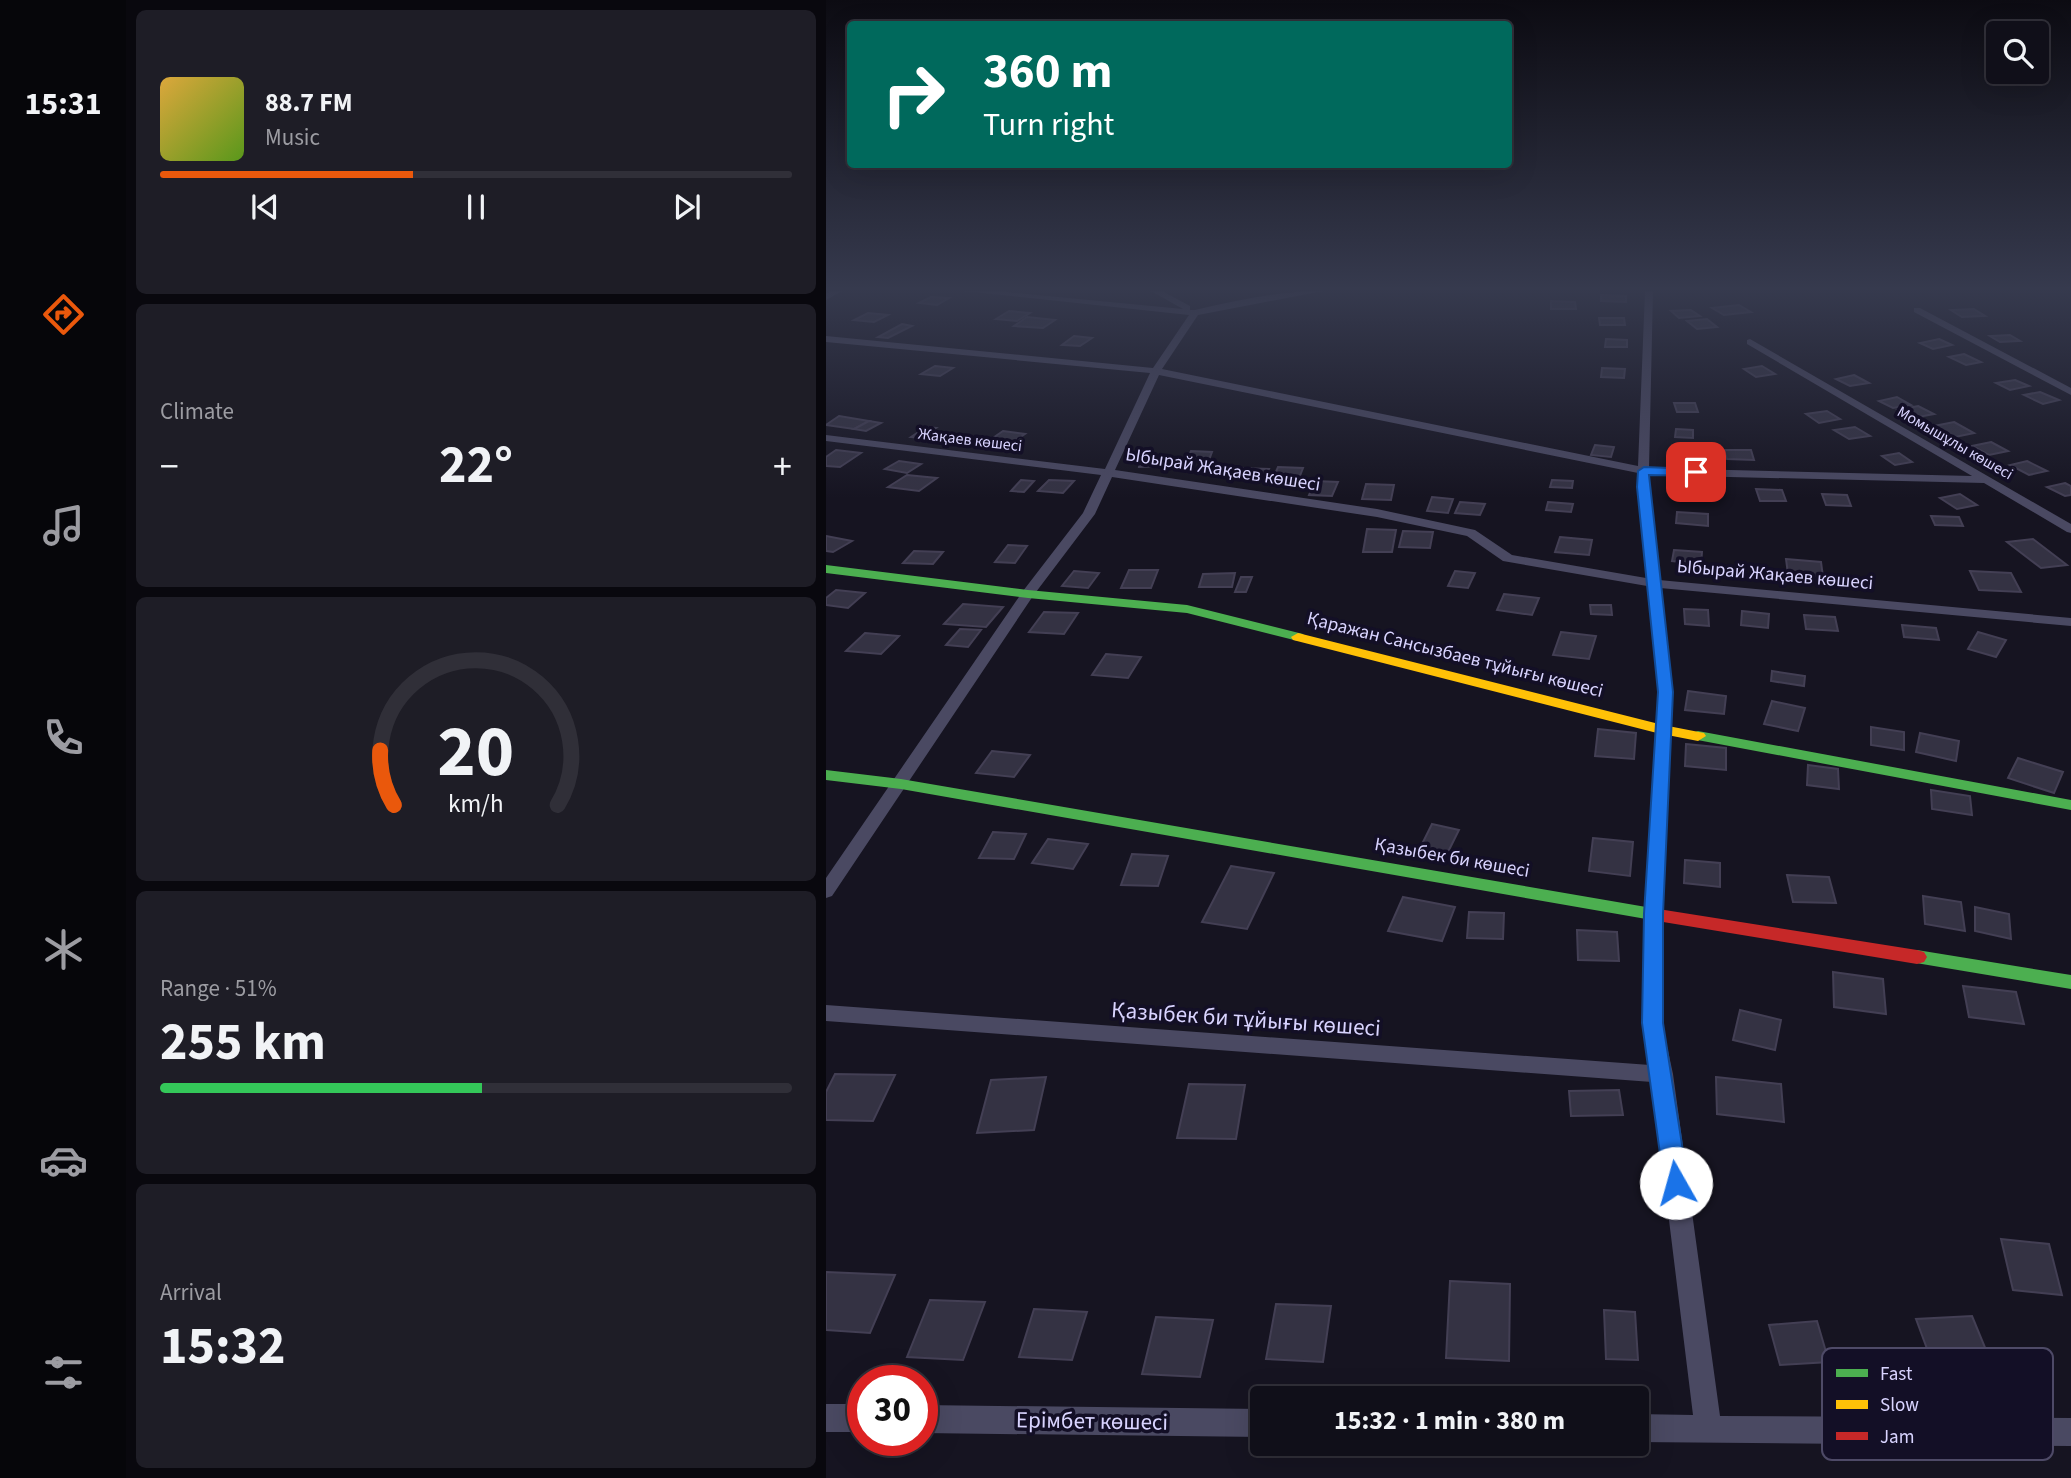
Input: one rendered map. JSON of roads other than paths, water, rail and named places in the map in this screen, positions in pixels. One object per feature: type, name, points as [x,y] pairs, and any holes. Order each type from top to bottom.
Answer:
[{"type":"street","points":[[1042,360],[1156,371],[1644,471],[1987,480]]},
{"type":"street","points":[[826,892],[1028,594],[1089,514],[1111,473],[1120,444],[1163,360]]},
{"type":"street","points":[[1647,360],[1644,471],[1665,692],[1654,914],[1652,1023],[1662,1073],[1708,1429]]},
{"type":"street","name":"Момышұлы көшесі","points":[[1781,360],[2071,529]]},
{"type":"street","points":[[2011,360],[2071,392]]},
{"type":"street","name":"Жақаев көшесі","points":[[826,438],[1111,473]]},
{"type":"street","name":"Ыбырай Жақаев көшесі","points":[[1111,473],[1391,516],[1471,533],[1508,558],[1653,583],[2071,622]]},
{"type":"street","name":"Қаражан Сансызбаев тұйығы көшесі","points":[[826,569],[1028,594],[1186,609],[1663,730],[2071,805]]},
{"type":"street","name":"Қазыбек би көшесі","points":[[826,775],[901,785],[1654,914],[2071,982]]},
{"type":"street","name":"Қазыбек би тұйығы көшесі","points":[[826,1013],[1662,1073]]},
{"type":"street","points":[[826,1418],[847,1418]]},
{"type":"street","name":"Ерімбет көшесі","points":[[938,1419],[1250,1423]]},
{"type":"street","points":[[1649,1428],[1822,1431]]},
{"type":"street","points":[[2053,1432],[2071,1432]]}]
